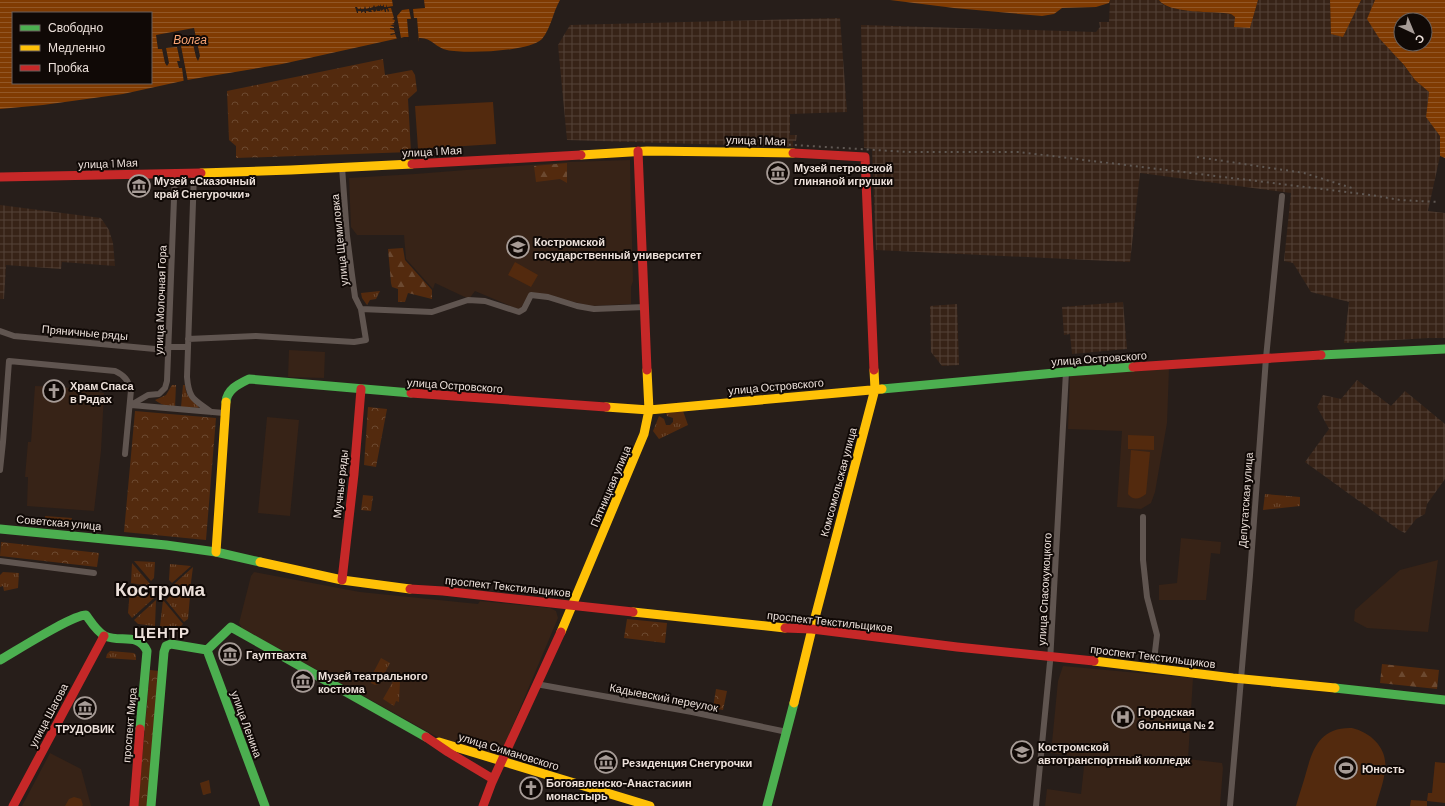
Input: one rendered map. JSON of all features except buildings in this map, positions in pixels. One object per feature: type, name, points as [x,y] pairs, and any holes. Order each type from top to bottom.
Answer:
[{"type":"street","name":"улица 1 Мая","points":[[0,177],[194,173],[342,167],[638,151],[775,152],[865,157]]},
{"type":"street","name":"Пятницкая улица","points":[[482,806],[493,778],[502,762],[572,606],[644,434],[649,410],[638,151]]},
{"type":"street","name":"Комсомольская улица","points":[[767,806],[875,389],[865,157]]},
{"type":"street","name":"улица Щемиловка","points":[[188,339],[256,336],[282,339],[318,339],[354,342],[366,340],[362,309],[355,298],[342,167]]},
{"type":"street","name":"улица Молочная Гора","points":[[131,405],[148,395],[160,394],[165,388],[167,381],[175,173]]},
{"type":"street","points":[[194,173],[188,339],[188,392],[193,399],[211,412]]},
{"type":"street","name":"Депутатская улица","points":[[1230,806],[1266,358],[1282,196]]},
{"type":"street","points":[[362,309],[432,312],[468,300],[485,301],[519,312],[524,309],[532,295],[548,297],[594,310],[645,307]]},
{"type":"street","name":"Пряничные ряды","points":[[0,331],[14,336],[166,350],[188,347]]},
{"type":"street","name":"улица Островского","points":[[224,412],[226,397],[233,388],[250,379],[361,390],[649,410],[1066,372],[1266,358],[1445,349]]},
{"type":"street","points":[[0,470],[9,361],[115,370],[123,375],[131,390],[131,405],[125,454]]},
{"type":"street","name":"улица Спасокукоцкого","points":[[1036,806],[1051,656],[1066,372]]},
{"type":"street","name":"Мучные ряды","points":[[342,580],[354,474],[361,390]]},
{"type":"street","points":[[131,405],[224,412],[216,552]]},
{"type":"street","points":[[1143,517],[1143,560],[1147,597],[1157,635],[1153,669]]},
{"type":"street","name":"Советская улица","points":[[0,530],[166,544],[216,552]]},
{"type":"street","name":"проспект Текстильщиков","points":[[216,552],[342,580],[405,589],[444,591],[773,627],[812,629],[1241,679],[1312,685],[1445,700]]},
{"type":"street","points":[[0,561],[94,573]]},
{"type":"street","points":[[0,660],[81,615],[86,615],[104,636]]},
{"type":"street","name":"улица Симановского","points":[[206,650],[231,627],[430,739],[448,752],[493,778]]},
{"type":"street","name":"проспект Мира","points":[[104,636],[139,641],[145,646],[147,651],[134,806]]},
{"type":"street","name":"улица Шагова","points":[[13,806],[104,636]]},
{"type":"street","points":[[151,806],[163,658],[166,646],[171,644],[206,650]]},
{"type":"street","name":"улица Ленина","points":[[206,650],[210,656],[265,806]]},
{"type":"street","name":"Кадыевский переулок","points":[[536,684],[692,712],[787,732]]},
{"type":"street","name":"улица Симановского","points":[[430,739],[650,806]]},
{"type":"shaded area","points":[[1110,0],[1159,0],[1162,4],[1168,7],[1201,12],[1231,14],[1235,17],[1235,27],[1250,28],[1258,0],[1330,0],[1331,33],[1343,37],[1361,0],[1375,0],[1368,19],[1415,80],[1429,92],[1426,116],[1440,136],[1440,156],[1428,211],[1445,213],[1445,338],[1344,343],[1349,302],[1311,292],[1293,263],[1284,261],[1291,193],[1140,173],[1130,262],[876,250],[872,149],[864,148],[861,25],[1096,32],[1100,27],[1099,22],[1109,22]]},
{"type":"shaded area","points":[[840,18],[847,112],[790,114],[790,135],[797,135],[796,141],[793,141],[793,147],[567,140],[558,45],[570,25]]},
{"type":"shaded area","name":"Костромской государственный университет","points":[[630,160],[633,281],[631,287],[631,304],[591,306],[530,292],[520,310],[475,291],[469,299],[435,283],[433,289],[406,259],[404,235],[357,235],[351,227],[349,178],[568,162]]},
{"type":"shaded area","points":[[0,205],[101,218],[109,230],[113,243],[115,266],[62,262],[61,269],[6,265],[4,299],[0,299]]},
{"type":"shaded area","points":[[1123,302],[1127,349],[1072,354],[1070,334],[1064,335],[1062,307]]},
{"type":"shaded area","points":[[957,304],[959,365],[942,366],[931,352],[930,306]]},
{"type":"shaded area","points":[[289,350],[325,352],[324,378],[288,377]]},
{"type":"shaded area","points":[[1169,368],[1167,423],[1155,492],[1151,503],[1141,509],[1117,507],[1122,431],[1068,429],[1070,376]]},
{"type":"shaded area","points":[[1357,380],[1391,406],[1405,391],[1445,424],[1445,479],[1427,504],[1425,514],[1416,519],[1405,533],[1305,462],[1329,429],[1317,407],[1323,395],[1341,399]]},
{"type":"shaded area","points":[[35,386],[63,387],[104,393],[101,451],[94,511],[27,506],[28,477],[25,477],[28,442],[31,442]]},
{"type":"shaded area","points":[[267,417],[299,420],[290,516],[258,513]]},
{"type":"shaded area","points":[[1181,538],[1221,542],[1220,554],[1211,553],[1206,600],[1159,600],[1159,585],[1177,583]]},
{"type":"shaded area","points":[[1438,560],[1428,632],[1367,628],[1354,621],[1355,610],[1400,570]]},
{"type":"shaded area","points":[[254,572],[360,592],[478,604],[480,601],[550,608],[556,611],[558,618],[502,751],[497,755],[439,738],[242,628],[239,623],[251,576]]},
{"type":"shaded area","name":"Городская больница № 2","points":[[1063,666],[1193,678],[1188,759],[1222,763],[1223,768],[1220,806],[1045,806],[1047,789],[1081,794],[1085,758],[1051,753],[1058,681]]},
{"type":"shaded area","points":[[50,753],[81,769],[91,806],[22,806]]},
{"type":"green space","points":[[383,59],[385,75],[412,70],[415,75],[417,91],[408,99],[411,152],[236,158],[236,146],[229,140],[227,91]]},
{"type":"green space","points":[[493,102],[496,144],[418,149],[415,106]]},
{"type":"green space","points":[[567,163],[567,183],[560,179],[536,182],[534,166]]},
{"type":"green space","points":[[403,248],[405,260],[432,290],[432,299],[408,293],[405,302],[398,302],[398,289],[392,287],[391,283],[388,249]]},
{"type":"green space","points":[[515,262],[538,275],[531,287],[508,275]]},
{"type":"green space","points":[[380,291],[376,299],[370,300],[367,305],[362,298],[361,293]]},
{"type":"green space","points":[[172,385],[176,385],[175,407],[164,405],[155,400],[166,395]]},
{"type":"green space","points":[[183,385],[185,385],[187,394],[199,408],[181,407]]},
{"type":"green space","points":[[368,407],[387,409],[376,467],[364,465]]},
{"type":"green space","points":[[135,411],[216,418],[206,540],[124,532]]},
{"type":"green space","points":[[683,411],[688,425],[659,439],[653,431],[659,416],[664,419],[666,425],[670,425],[673,422],[673,418],[667,416],[666,413]]},
{"type":"green space","points":[[1128,435],[1154,436],[1154,450],[1128,449]]},
{"type":"green space","points":[[1131,450],[1150,452],[1146,494],[1137,498],[1132,498],[1128,494]]},
{"type":"green space","points":[[1265,494],[1300,497],[1300,506],[1263,510]]},
{"type":"green space","points":[[363,495],[373,496],[371,511],[361,510]]},
{"type":"green space","points":[[45,516],[72,518],[71,523],[47,522]]},
{"type":"green space","points":[[1,542],[99,553],[97,567],[0,556]]},
{"type":"green space","points":[[134,561],[155,562],[154,578],[151,581]]},
{"type":"green space","points":[[132,563],[150,584],[149,586],[131,583]]},
{"type":"green space","points":[[170,564],[191,566],[172,583],[169,580]]},
{"type":"green space","points":[[193,567],[190,590],[174,588],[173,585]]},
{"type":"green space","points":[[3,572],[19,573],[18,588],[4,591],[3,586],[0,587],[0,575]]},
{"type":"green space","points":[[130,589],[149,592],[154,598],[132,618],[128,613]]},
{"type":"green space","points":[[172,594],[190,596],[188,619],[184,622],[166,600]]},
{"type":"green space","points":[[156,600],[155,626],[138,624],[134,620]]},
{"type":"green space","points":[[163,600],[183,624],[178,629],[160,626]]},
{"type":"green space","points":[[627,619],[667,623],[665,643],[624,638]]},
{"type":"green space","points":[[110,651],[134,653],[136,655],[136,660],[106,658]]},
{"type":"green space","points":[[381,658],[390,663],[379,684],[375,685],[371,683],[370,679]]},
{"type":"green space","points":[[1382,664],[1439,670],[1437,689],[1380,683]]},
{"type":"green space","points":[[150,670],[159,671],[147,806],[138,806]]},
{"type":"green space","points":[[395,678],[400,681],[399,702],[396,701],[394,706],[383,699]]},
{"type":"green space","points":[[716,689],[727,691],[723,710],[713,708]]},
{"type":"green space","name":"Юность","points":[[1352,728],[1359,730],[1372,738],[1377,743],[1384,755],[1385,762],[1383,784],[1376,806],[1296,806],[1312,755],[1320,740],[1333,731]]},
{"type":"green space","points":[[1435,762],[1445,763],[1445,803],[1427,801],[1428,793],[1432,793]]},
{"type":"green space","points":[[209,780],[211,793],[203,795],[200,783]]},
{"type":"green space","points":[[74,797],[81,799],[83,805],[65,806],[69,799]]},
{"type":"green space","points":[[1411,800],[1427,801],[1427,806],[1410,806]]},
{"type":"water","name":"Волга","points":[[0,0],[560,0],[548,30],[542,39],[524,47],[481,52],[455,51],[443,49],[427,39],[419,38],[419,42],[409,42],[409,37],[404,37],[282,64],[187,80],[123,94],[43,105],[0,109]]},
{"type":"water","points":[[890,0],[1110,0],[1109,3],[1096,7],[1062,8],[1054,14],[1042,16],[954,8]]},
{"type":"water","points":[[1159,0],[1258,0],[1250,28],[1234,27],[1235,17],[1231,14],[1182,10],[1172,8]]},
{"type":"water","points":[[1330,0],[1361,0],[1343,37],[1331,34]]},
{"type":"water","points":[[1375,0],[1445,0],[1445,158],[1440,156],[1440,136],[1426,117],[1429,92],[1415,80],[1404,65],[1379,38],[1367,19]]},
{"type":"pier","points":[[392,0],[424,0],[425,8],[413,9],[414,18],[417,18],[419,42],[409,42],[407,19],[411,19],[409,9],[402,10],[397,16],[401,38],[397,39],[395,34],[390,34],[395,33],[394,30],[390,29],[394,27],[390,25],[395,25],[392,24],[395,20],[392,19],[394,18],[391,8],[388,8],[388,12],[387,9],[385,12],[384,9],[377,11],[377,9],[374,12],[371,10],[372,12],[366,11],[365,13],[364,11],[361,13],[361,11],[358,11],[357,13],[355,7],[360,9],[361,7],[361,9],[364,9],[365,6],[366,9],[369,8],[369,6],[370,8],[374,5],[375,7],[378,5],[380,6],[381,4],[381,6],[383,6],[384,4],[384,7],[386,7],[387,4],[387,7],[393,6]]},
{"type":"pier","points":[[194,28],[200,56],[198,61],[193,44],[181,46],[188,82],[184,83],[182,68],[179,68],[177,61],[180,61],[177,47],[166,48],[169,63],[167,66],[162,49],[158,49],[156,35]]},
{"type":"railway","points":[[729,141],[908,152],[1019,152],[1371,195],[1400,200],[1438,202]]},
{"type":"railway","points":[[1197,157],[1304,173],[1352,188]]},
{"type":"traffic: fast","points":[[1321,355],[1445,349]]},
{"type":"traffic: fast","points":[[882,389],[1133,367]]},
{"type":"traffic: fast","points":[[226,402],[231,390],[249,379],[411,393]]},
{"type":"traffic: fast","points":[[0,529],[166,545],[216,552],[260,562]]},
{"type":"traffic: fast","points":[[0,660],[57,627],[86,615],[92,624],[105,636],[117,639],[134,640],[143,645],[147,651],[140,729]]},
{"type":"traffic: fast","points":[[207,650],[231,627],[426,737]]},
{"type":"traffic: fast","points":[[151,806],[164,652],[166,646],[171,644],[207,650]]},
{"type":"traffic: fast","points":[[207,650],[265,806]]},
{"type":"traffic: fast","points":[[1335,688],[1445,700]]},
{"type":"traffic: fast","points":[[767,806],[794,703]]},
{"type":"traffic: slow","points":[[581,155],[647,151],[793,153]]},
{"type":"traffic: slow","points":[[201,173],[412,164]]},
{"type":"traffic: slow","points":[[561,632],[644,434],[649,410],[647,370]]},
{"type":"traffic: slow","points":[[794,703],[875,389],[874,370]]},
{"type":"traffic: slow","points":[[606,407],[649,410],[882,389]]},
{"type":"traffic: slow","points":[[216,552],[226,402]]},
{"type":"traffic: slow","points":[[260,562],[342,580],[410,589]]},
{"type":"traffic: slow","points":[[633,612],[785,628]]},
{"type":"traffic: slow","points":[[1094,661],[1233,678],[1335,688]]},
{"type":"traffic: slow","points":[[439,742],[650,806]]},
{"type":"traffic: jam","points":[[638,151],[647,370]]},
{"type":"traffic: jam","points":[[793,153],[865,157],[874,370]]},
{"type":"traffic: jam","points":[[412,164],[581,155]]},
{"type":"traffic: jam","points":[[0,177],[201,173]]},
{"type":"traffic: jam","points":[[1133,367],[1321,355]]},
{"type":"traffic: jam","points":[[342,580],[354,474],[361,389]]},
{"type":"traffic: jam","points":[[411,393],[606,407]]},
{"type":"traffic: jam","points":[[410,589],[443,591],[633,612]]},
{"type":"traffic: jam","points":[[785,628],[812,629],[957,647],[1094,661]]},
{"type":"traffic: jam","points":[[483,806],[492,782],[561,632]]},
{"type":"traffic: jam","points":[[13,806],[104,636]]},
{"type":"traffic: jam","points":[[134,806],[140,729]]},
{"type":"traffic: jam","points":[[426,737],[493,779]]},
{"type":"place","name":"Музей петровской глиняной игрушки","points":[[778,173]]},
{"type":"place","name":"Музей «Сказочный край Снегурочки»","points":[[139,186]]},
{"type":"place","name":"Костромской государственный университет","points":[[518,247]]},
{"type":"place","name":"Храм Спаса в Рядах","points":[[54,391]]},
{"type":"place","name":"Гауптвахта","points":[[230,654]]},
{"type":"place","name":"Музей театрального костюма","points":[[303,681]]},
{"type":"place","name":"ТРУДОВИК","points":[[85,708]]},
{"type":"place","name":"Городская больница № 2","points":[[1123,717]]},
{"type":"place","name":"Костромской автотранспортный колледж","points":[[1022,752]]},
{"type":"place","name":"Резиденция Снегурочки","points":[[606,762]]},
{"type":"place","name":"Юность","points":[[1346,768]]},
{"type":"place","name":"Богоявленско-Анастасиин монастырь","points":[[531,788]]},
{"type":"district","name":"Кострома","points":[[160,588]]},
{"type":"district","name":"ЦЕНТР","points":[[162,632]]}]
